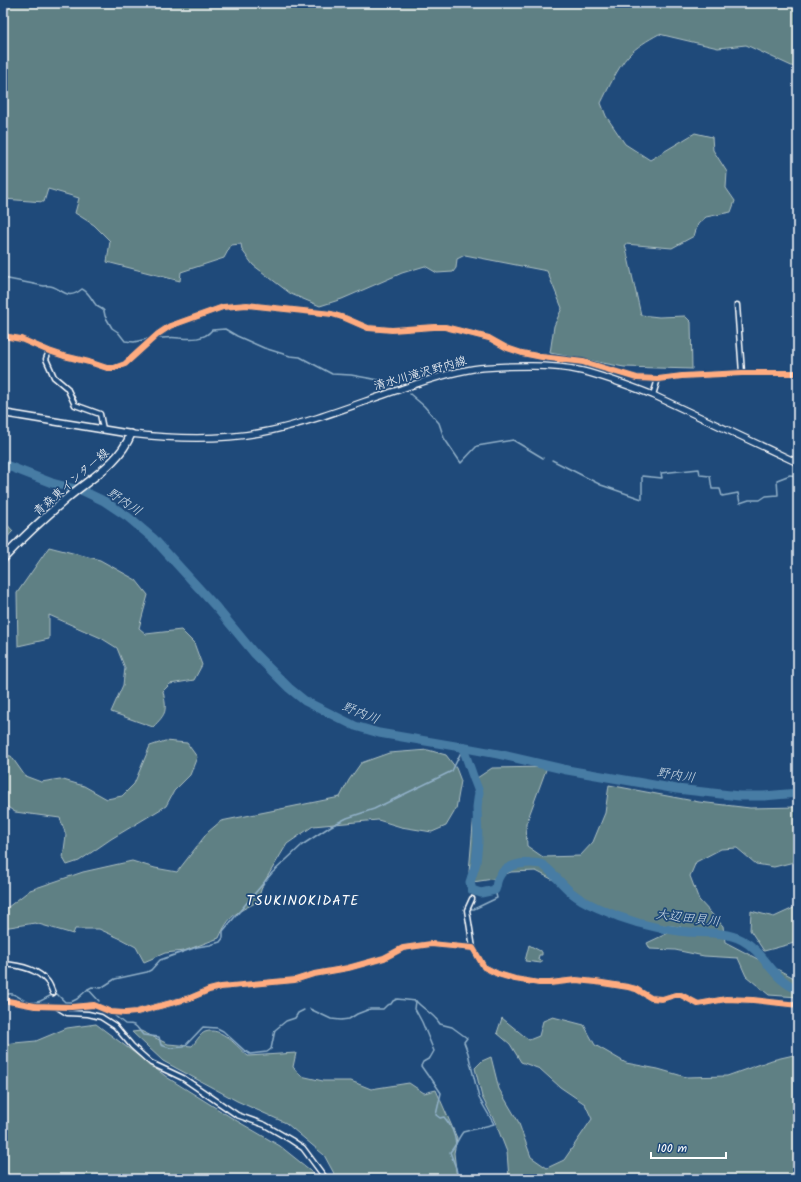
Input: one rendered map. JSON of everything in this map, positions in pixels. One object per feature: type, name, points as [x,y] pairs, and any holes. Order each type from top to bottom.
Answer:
[{"type":"highway","name":"青森東インター線","points":[[3,559],[66,499],[122,452],[130,434]]},
{"type":"main road","name":"清水川滝沢野内線","points":[[130,434],[162,438],[201,439],[234,437],[268,431],[320,417],[407,386],[478,368],[499,366],[555,366],[580,370],[629,385],[798,463]]},
{"type":"main road","name":"青森東インター線","points":[[3,413],[130,434]]},
{"type":"street","points":[[3,336],[21,339],[64,356],[107,368],[114,368],[125,364],[158,334],[170,326],[223,307],[247,305],[332,314],[368,328],[392,330],[434,326],[445,327],[489,338],[507,348],[522,352],[542,357],[583,362],[637,378],[658,379],[682,376],[742,373],[798,373]]},
{"type":"street","points":[[738,305],[742,373]]},
{"type":"street","points":[[49,351],[46,359],[54,377],[67,388],[72,402],[75,405],[100,414],[103,429]]},
{"type":"street","points":[[653,395],[658,379]]},
{"type":"street","points":[[472,899],[467,910],[472,948],[484,967],[498,974],[515,979],[550,983],[576,980],[596,982],[636,989],[651,998],[662,999],[675,994],[681,995],[698,1004],[726,999],[753,1000],[798,1005]]},
{"type":"street","points":[[3,1000],[27,1005],[94,1005],[111,1012],[137,1012],[190,998],[221,987],[295,980],[314,974],[348,968],[384,958],[403,948],[431,944],[472,948]]},
{"type":"street","points":[[3,964],[23,967],[37,973],[47,981],[53,993]]},
{"type":"street","points":[[56,1006],[67,1013],[88,1014],[100,1017],[115,1026],[132,1046],[151,1063],[183,1078],[237,1115],[265,1125],[303,1148],[326,1179]]},
{"type":"green space","points":[[3,3],[798,3],[798,69],[746,45],[718,48],[659,34],[642,44],[631,53],[617,72],[601,103],[606,116],[625,144],[650,160],[695,133],[712,137],[713,150],[727,172],[726,188],[735,201],[731,212],[706,217],[698,224],[694,236],[672,248],[625,244],[641,315],[659,317],[685,316],[691,322],[692,369],[624,367],[550,353],[554,326],[562,308],[547,271],[465,255],[457,259],[456,268],[453,272],[437,273],[425,266],[402,273],[342,299],[320,306],[291,294],[253,265],[242,250],[241,244],[231,245],[224,258],[181,272],[180,281],[107,262],[110,241],[94,225],[75,213],[79,198],[48,189],[44,202],[3,199]]},
{"type":"green space","points":[[3,520],[13,531],[3,542]]},
{"type":"green space","points":[[49,547],[100,560],[136,580],[148,595],[139,628],[146,634],[181,630],[194,643],[202,665],[194,680],[170,684],[163,691],[165,711],[153,727],[111,712],[123,685],[125,668],[117,648],[101,638],[49,615],[49,639],[18,646],[17,593]]},
{"type":"green space","points":[[165,741],[187,743],[197,757],[190,775],[174,791],[166,806],[111,839],[79,861],[67,865],[63,858],[66,835],[60,818],[15,812],[3,804],[3,755],[11,756],[25,776],[41,782],[60,779],[84,786],[107,799],[122,796],[134,784],[150,746]]},
{"type":"green space","points":[[428,750],[446,755],[456,768],[461,781],[456,809],[446,826],[432,832],[401,827],[378,820],[313,826],[287,844],[263,884],[257,902],[230,919],[219,938],[184,951],[165,953],[144,962],[136,947],[99,929],[75,929],[73,934],[35,923],[3,928],[3,911],[30,890],[83,872],[132,861],[155,868],[177,872],[208,832],[221,821],[340,797],[349,780],[361,763],[389,753]]},
{"type":"green space","points":[[547,767],[526,824],[527,846],[543,857],[580,856],[593,842],[605,813],[609,785],[699,802],[750,808],[798,807],[798,861],[774,867],[756,864],[737,848],[721,849],[696,862],[690,876],[699,900],[723,926],[725,942],[798,980],[798,997],[769,995],[746,976],[738,958],[704,956],[675,950],[650,949],[647,943],[681,927],[651,924],[608,913],[563,885],[536,871],[511,872],[493,879],[473,882],[469,872],[477,778],[492,768]]},
{"type":"green space","points":[[798,906],[798,942],[764,951],[750,930],[751,911],[774,917]]},
{"type":"green space","points":[[529,945],[542,952],[542,955],[539,955],[538,960],[542,961],[541,963],[525,961]]},
{"type":"green space","points":[[553,1017],[584,1025],[595,1045],[626,1063],[658,1069],[686,1077],[727,1076],[772,1060],[798,1054],[798,1179],[509,1179],[507,1152],[496,1124],[482,1097],[475,1068],[482,1061],[491,1057],[499,1089],[518,1121],[531,1157],[547,1168],[564,1160],[592,1119],[585,1104],[560,1087],[540,1069],[521,1062],[510,1044],[497,1033],[502,1018],[529,1040],[539,1036],[543,1021]]},
{"type":"green space","points":[[96,1024],[168,1078],[280,1146],[310,1170],[316,1179],[3,1179],[3,1044],[36,1041],[67,1028]]},
{"type":"green space","points":[[141,1031],[168,1044],[192,1046],[203,1033],[211,1031],[217,1032],[229,1038],[248,1056],[296,1053],[293,1067],[301,1076],[323,1081],[351,1081],[371,1089],[409,1083],[424,1093],[436,1090],[457,1138],[454,1153],[457,1179],[337,1179],[324,1155],[286,1123],[237,1101],[163,1061],[132,1032]]},
{"type":"waterway","points":[[3,278],[55,287],[67,294],[76,293],[82,289],[97,306],[104,311],[105,316],[112,328],[118,332],[125,341],[134,342],[147,339]]},
{"type":"waterway","points":[[160,338],[197,338],[205,336],[212,330],[225,329],[264,348],[290,356],[300,357],[332,374],[351,375],[390,382],[394,385]]},
{"type":"waterway","points":[[410,394],[424,406],[439,423],[444,438],[461,463],[477,446],[513,440],[543,458]]},
{"type":"waterway","points":[[552,460],[601,485],[642,499],[642,476],[662,478],[661,473],[699,469],[700,475],[710,476],[712,489],[720,489],[722,496],[738,493],[740,503],[749,500],[760,500],[766,496],[778,495],[777,480],[790,475],[798,476]]},
{"type":"waterway","name":"野内川","points":[[3,464],[52,483],[83,491],[104,501],[128,517],[154,539],[216,607],[254,653],[289,688],[305,701],[355,726],[379,733],[498,754],[567,770],[677,789],[739,796],[764,796],[798,793]]},
{"type":"waterway","points":[[3,996],[11,994],[26,1001],[38,1002],[57,994],[65,1002],[71,1002],[92,987],[101,988],[115,979],[147,972],[151,970],[160,960],[197,947],[220,942],[223,938],[223,931],[272,873],[302,845],[331,826],[347,818],[374,809],[452,771],[463,748]]},
{"type":"waterway","name":"大辺田貝川","points":[[463,748],[479,792],[477,807],[478,842],[476,863],[470,882],[472,890],[481,893],[495,890],[497,880],[500,875],[507,868],[512,866],[526,863],[542,865],[550,870],[568,890],[578,897],[618,916],[658,928],[727,935],[742,940],[750,945],[782,980],[798,989]]},
{"type":"waterway","points":[[469,909],[474,909],[497,898],[495,890]]},
{"type":"waterway","points":[[88,989],[99,1001]]},
{"type":"waterway","points":[[310,1009],[331,1019],[341,1020],[349,1019],[370,1009],[383,1009],[397,999],[416,1001],[435,1017],[440,1024],[452,1027],[467,1038],[464,1042],[479,1098],[494,1124],[463,1132],[461,1134],[450,1152],[456,1168],[458,1179]]},
{"type":"waterway","points":[[416,1001],[415,1009],[434,1051],[430,1058],[423,1062],[421,1066],[441,1093],[436,1115],[440,1118],[444,1117],[449,1123],[454,1133],[456,1144]]},
{"type":"waterway","points":[[115,1016],[125,1024],[136,1026],[143,1035],[159,1037],[161,1045],[170,1048],[184,1047],[203,1027],[217,1028],[223,1031],[250,1054],[267,1052],[271,1049],[275,1030],[286,1021],[295,1018],[298,1013],[304,1010]]},
{"type":"cycle path","points":[[3,336],[21,339],[64,356],[107,368],[114,368],[125,364],[158,334],[170,326],[223,307],[247,305],[332,314],[368,328],[392,330],[445,327],[489,338],[507,348],[522,353],[583,362],[637,378],[658,379],[682,376],[742,373],[798,373]]},
{"type":"cycle path","points":[[3,1000],[35,1006],[71,1007],[94,1005],[111,1012],[137,1012],[190,998],[221,987],[295,980],[314,974],[348,968],[384,958],[403,948],[431,944],[473,948],[484,967],[498,974],[515,979],[539,983],[576,980],[596,982],[636,989],[651,998],[662,999],[675,995],[681,995],[698,1004],[726,999],[753,1000],[798,1005]]},
{"type":"district","name":"TSUKINOKIDATE","points":[[303,900]]}]
